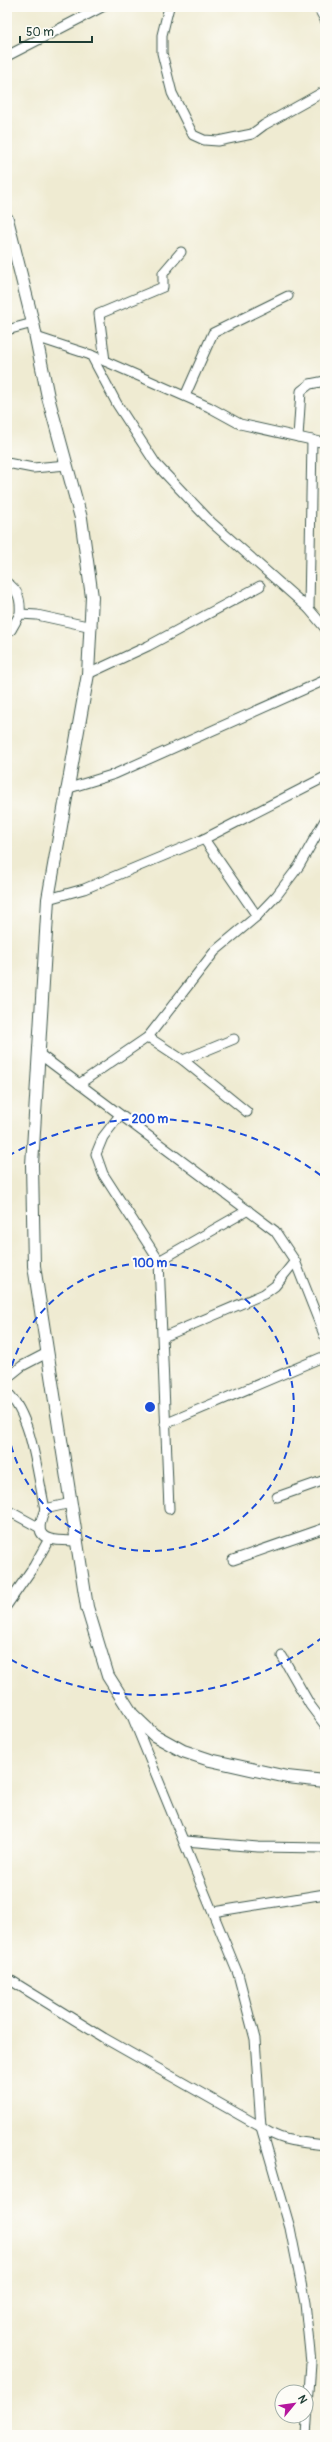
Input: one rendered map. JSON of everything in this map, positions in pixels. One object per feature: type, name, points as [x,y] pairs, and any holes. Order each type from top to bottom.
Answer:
[{"type":"main road","points":[[7,219],[33,323],[48,397],[82,518],[88,555],[92,627],[88,674],[66,789],[48,898],[32,1165],[32,1227],[34,1266],[46,1353],[55,1394],[87,1607],[108,1676],[132,1714],[154,1735],[183,1751],[210,1760],[287,1777],[325,1781]]},
{"type":"street","points":[[7,56],[102,7]]},
{"type":"street","points":[[169,7],[162,35],[162,53],[172,92],[193,135],[204,140],[218,141],[252,134],[264,125],[325,92]]},
{"type":"street","points":[[318,7],[325,20]]},
{"type":"street","points":[[105,361],[99,314],[163,286],[163,273],[181,252]]},
{"type":"street","points":[[185,396],[213,333],[288,296]]},
{"type":"street","points":[[7,330],[33,323]]},
{"type":"street","points":[[36,337],[91,354],[185,396],[240,424],[325,443]]},
{"type":"street","points":[[91,354],[117,404],[156,464],[211,522],[309,609],[325,628]]},
{"type":"street","points":[[298,437],[301,391],[310,384],[325,381]]},
{"type":"street","points":[[309,609],[312,440]]},
{"type":"street","points":[[7,463],[33,468],[67,465]]},
{"type":"street","points":[[7,583],[17,591],[19,597],[20,614],[8,632]]},
{"type":"street","points":[[88,674],[148,646],[260,586]]},
{"type":"street","points":[[20,614],[37,614],[92,627]]},
{"type":"street","points":[[66,789],[115,774],[323,681]]},
{"type":"street","points":[[48,898],[84,889],[204,839],[325,777]]},
{"type":"street","points":[[79,1084],[148,1037],[215,951],[257,916],[296,871],[325,820]]},
{"type":"street","points":[[204,839],[257,916]]},
{"type":"street","points":[[148,1037],[183,1060],[247,1112]]},
{"type":"street","points":[[183,1060],[234,1039]]},
{"type":"street","points":[[38,1053],[275,1231],[295,1261],[325,1337]]},
{"type":"street","points":[[120,1115],[103,1137],[96,1154],[110,1186],[159,1261],[169,1510]]},
{"type":"street","points":[[159,1261],[248,1210]]},
{"type":"street","points":[[163,1337],[264,1294],[275,1286],[295,1261]]},
{"type":"street","points":[[7,1378],[22,1366],[46,1353]]},
{"type":"street","points":[[165,1424],[325,1356]]},
{"type":"street","points":[[7,1392],[16,1401],[23,1418],[35,1461],[45,1509],[40,1528]]},
{"type":"street","points":[[277,1497],[325,1480]]},
{"type":"street","points":[[45,1509],[71,1503]]},
{"type":"street","points":[[7,1510],[40,1528],[41,1532],[49,1538],[76,1540]]},
{"type":"street","points":[[233,1560],[325,1528]]},
{"type":"street","points":[[7,1605],[34,1566],[49,1538]]},
{"type":"street","points":[[282,1656],[310,1705],[325,1725]]},
{"type":"street","points":[[132,1714],[152,1767],[185,1841],[238,1974],[251,2018],[261,2127],[290,2228],[305,2303],[311,2363],[306,2435]]},
{"type":"street","points":[[185,1841],[266,1847],[325,1848]]},
{"type":"street","points":[[213,1912],[325,1894]]},
{"type":"street","points":[[7,1978],[104,2038],[280,2138],[325,2145]]}]
